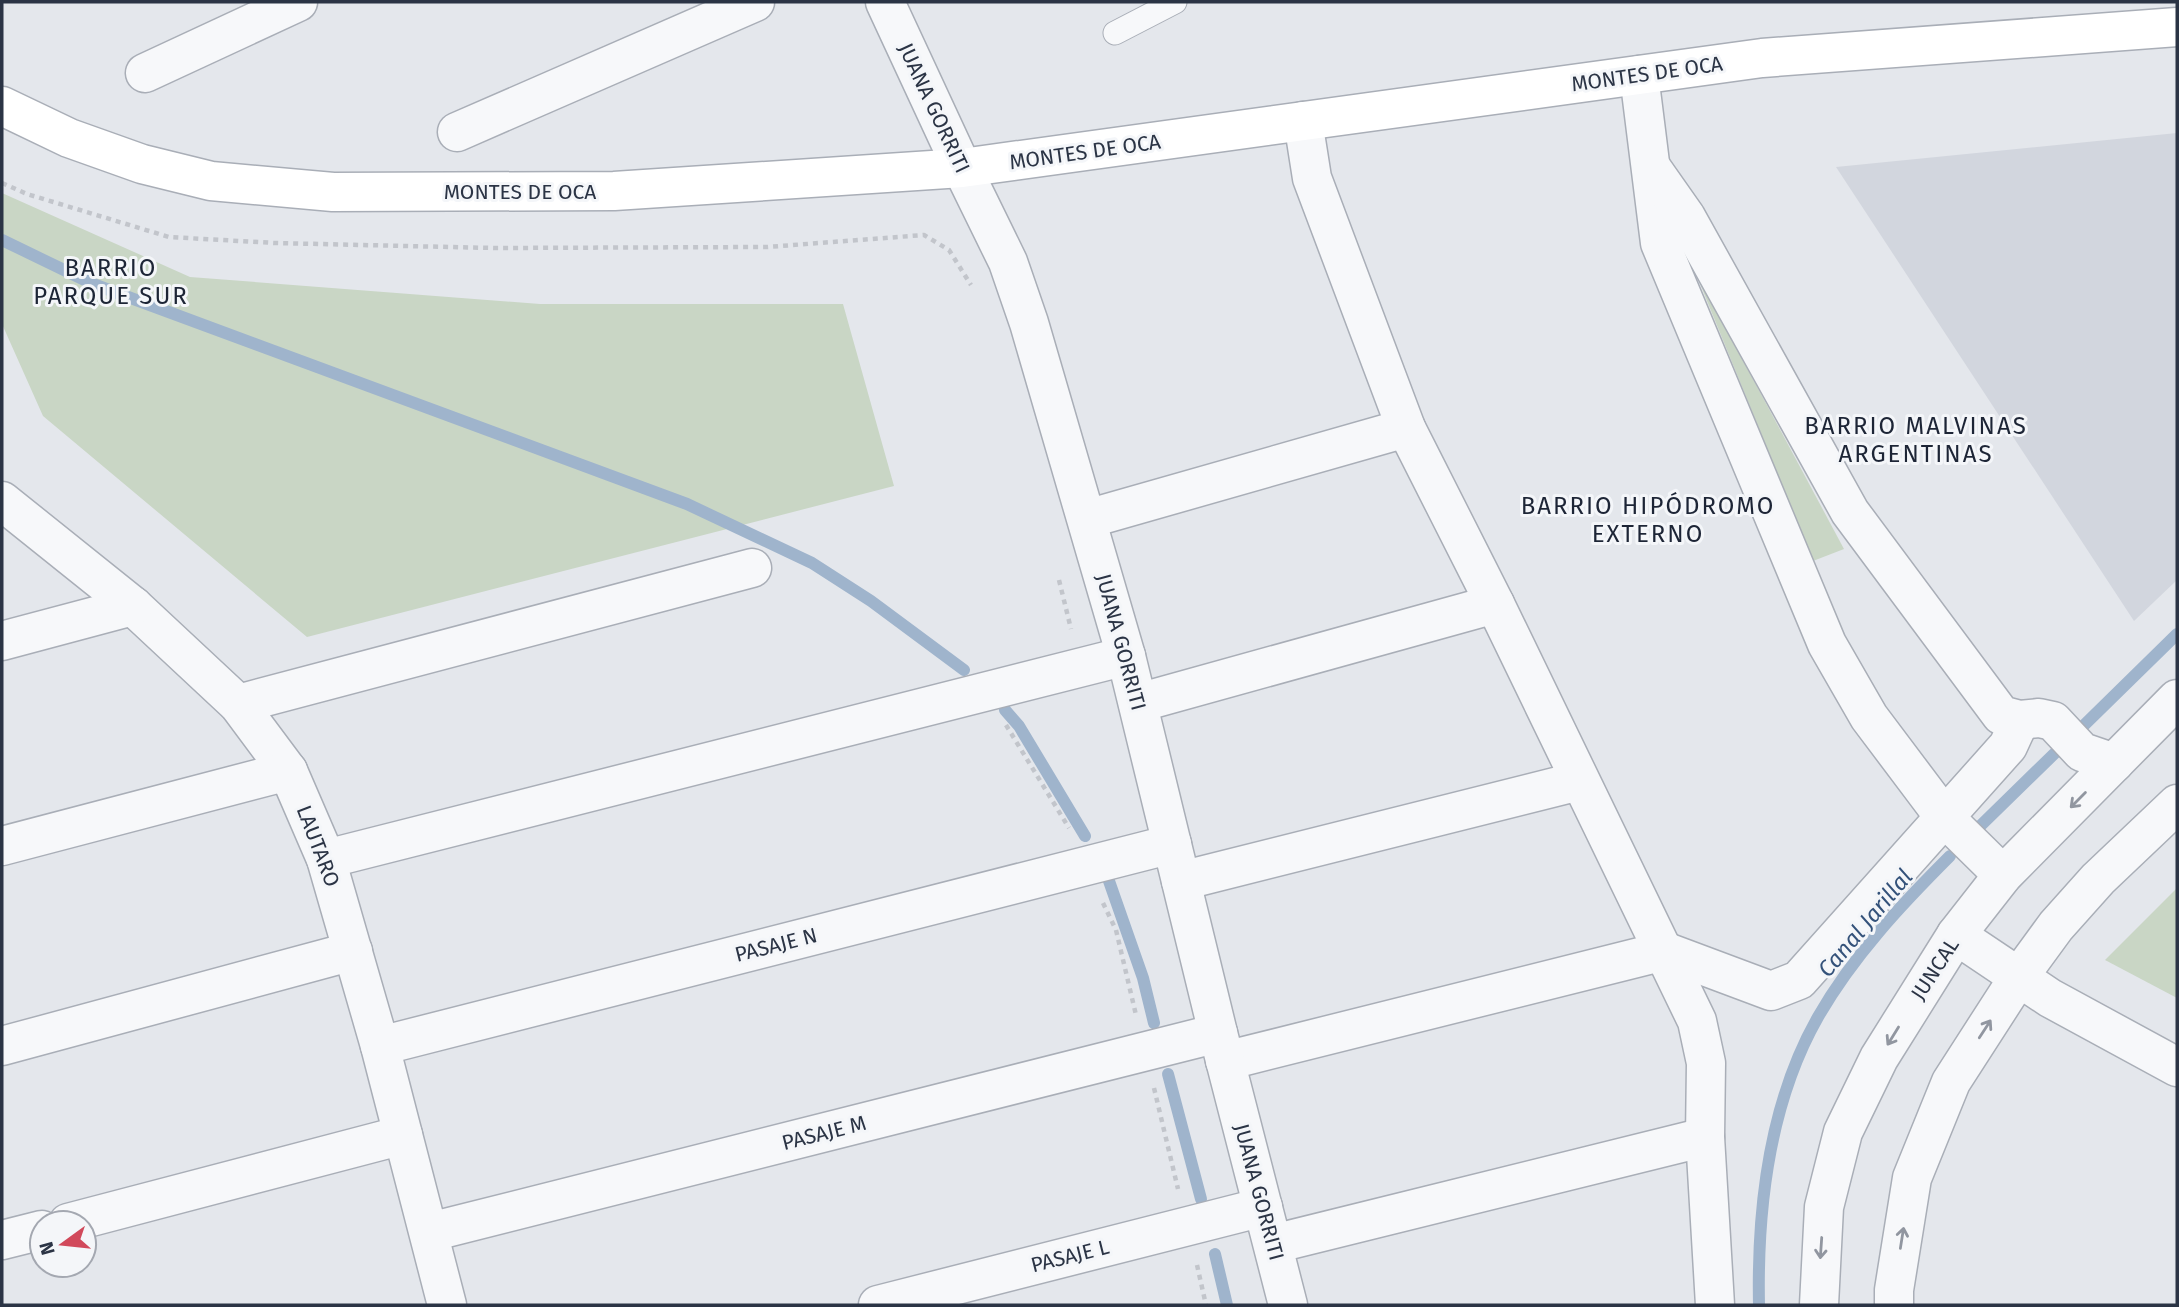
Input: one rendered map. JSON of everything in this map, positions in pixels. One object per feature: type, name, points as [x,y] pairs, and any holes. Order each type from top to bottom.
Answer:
[{"type":"main road","name":"MONTES DE OCA","points":[[2,106],[69,138],[142,164],[211,181],[333,192],[614,191],[962,168],[1762,58],[2177,27]]},
{"type":"street","points":[[145,73],[298,2]]},
{"type":"street","points":[[457,132],[755,2]]},
{"type":"street","name":"JUANA GORRITI","points":[[885,2],[1008,262],[1029,323],[1126,656],[1221,1047],[1288,1305]]},
{"type":"street","points":[[1639,75],[1660,243],[1827,644],[1869,717],[1945,818],[2003,875]]},
{"type":"street","points":[[1303,121],[1312,178],[1406,428],[1495,604],[1697,1021],[1706,1063],[1705,1136],[1715,1305]]},
{"type":"street","points":[[1650,166],[1686,217],[1850,512],[2001,715],[2020,720],[2039,718],[2053,721],[2082,752],[2114,762]]},
{"type":"street","points":[[1087,519],[1406,428]]},
{"type":"street","name":"LAUTARO","points":[[2,500],[133,606],[238,704],[288,772],[326,859],[380,1046],[447,1305]]},
{"type":"street","points":[[238,704],[752,568]]},
{"type":"street","points":[[1138,703],[1495,604]]},
{"type":"street","points":[[2,641],[133,606]]},
{"type":"street","points":[[326,859],[1126,656]]},
{"type":"street","name":"JUNCAL","points":[[1819,1305],[1824,1207],[1843,1132],[1879,1058],[1956,935],[2003,875],[2177,699]]},
{"type":"street","points":[[1664,951],[1771,991],[1799,980],[2008,746],[2020,720]]},
{"type":"street","points":[[2,846],[288,772]]},
{"type":"street","points":[[1181,881],[1579,781]]},
{"type":"street","points":[[1894,1305],[1894,1290],[1912,1178],[1951,1082],[2018,978],[2056,926],[2098,879],[2177,804]]},
{"type":"street","name":"PASAJE N","points":[[380,1046],[1172,844]]},
{"type":"street","points":[[1956,935],[2050,998],[2177,1067]]},
{"type":"street","points":[[2,1046],[353,951]]},
{"type":"street","name":"PASAJE M","points":[[430,1232],[1145,1051],[1221,1047],[1664,951]]},
{"type":"street","points":[[98,1215],[403,1135]]},
{"type":"street","points":[[1273,1244],[1705,1136]]},
{"type":"street","name":"PASAJE L","points":[[878,1305],[1263,1207]]},
{"type":"street","points":[[2,1240],[28,1234]]},
{"type":"lane","points":[[1115,33],[1175,2]]},
{"type":"path","points":[[2,183],[27,194],[169,237],[275,243],[508,248],[767,247],[924,235],[949,250],[973,289]]},
{"type":"path","points":[[1057,573],[1080,668]]},
{"type":"path","points":[[985,692],[1072,833],[1115,930],[1206,1305]]},
{"type":"shaded area","points":[[2177,133],[2177,580],[2134,621],[1836,167]]},
{"type":"green space","points":[[2,193],[190,277],[540,304],[843,304],[894,486],[307,637],[43,416],[2,324]]},
{"type":"green space","points":[[1694,269],[1844,549],[1813,561]]},
{"type":"green space","points":[[2177,888],[2177,998],[2105,960]]},
{"type":"waterway","points":[[2,240],[93,284],[687,504],[812,563],[871,601],[964,670]]},
{"type":"waterway","name":"Canal Jarillal","points":[[2073,736],[2177,634]]},
{"type":"waterway","points":[[1005,710],[1019,726],[1085,836]]},
{"type":"waterway","points":[[1972,834],[2056,752]]},
{"type":"waterway","name":"Canal Jarillal","points":[[1759,1305],[1760,1231],[1769,1156],[1777,1120],[1801,1050],[1818,1017],[1862,952],[1950,856]]},
{"type":"waterway","points":[[1109,881],[1143,978],[1154,1023]]},
{"type":"waterway","points":[[1168,1074],[1201,1199]]},
{"type":"waterway","points":[[1215,1254],[1227,1305]]},
{"type":"district","name":"BARRIO PARQUE SUR","points":[[111,282]]},
{"type":"district","name":"BARRIO MALVINAS ARGENTINAS","points":[[1916,440]]},
{"type":"district","name":"BARRIO HIPÓDROMO EXTERNO","points":[[1648,520]]}]
